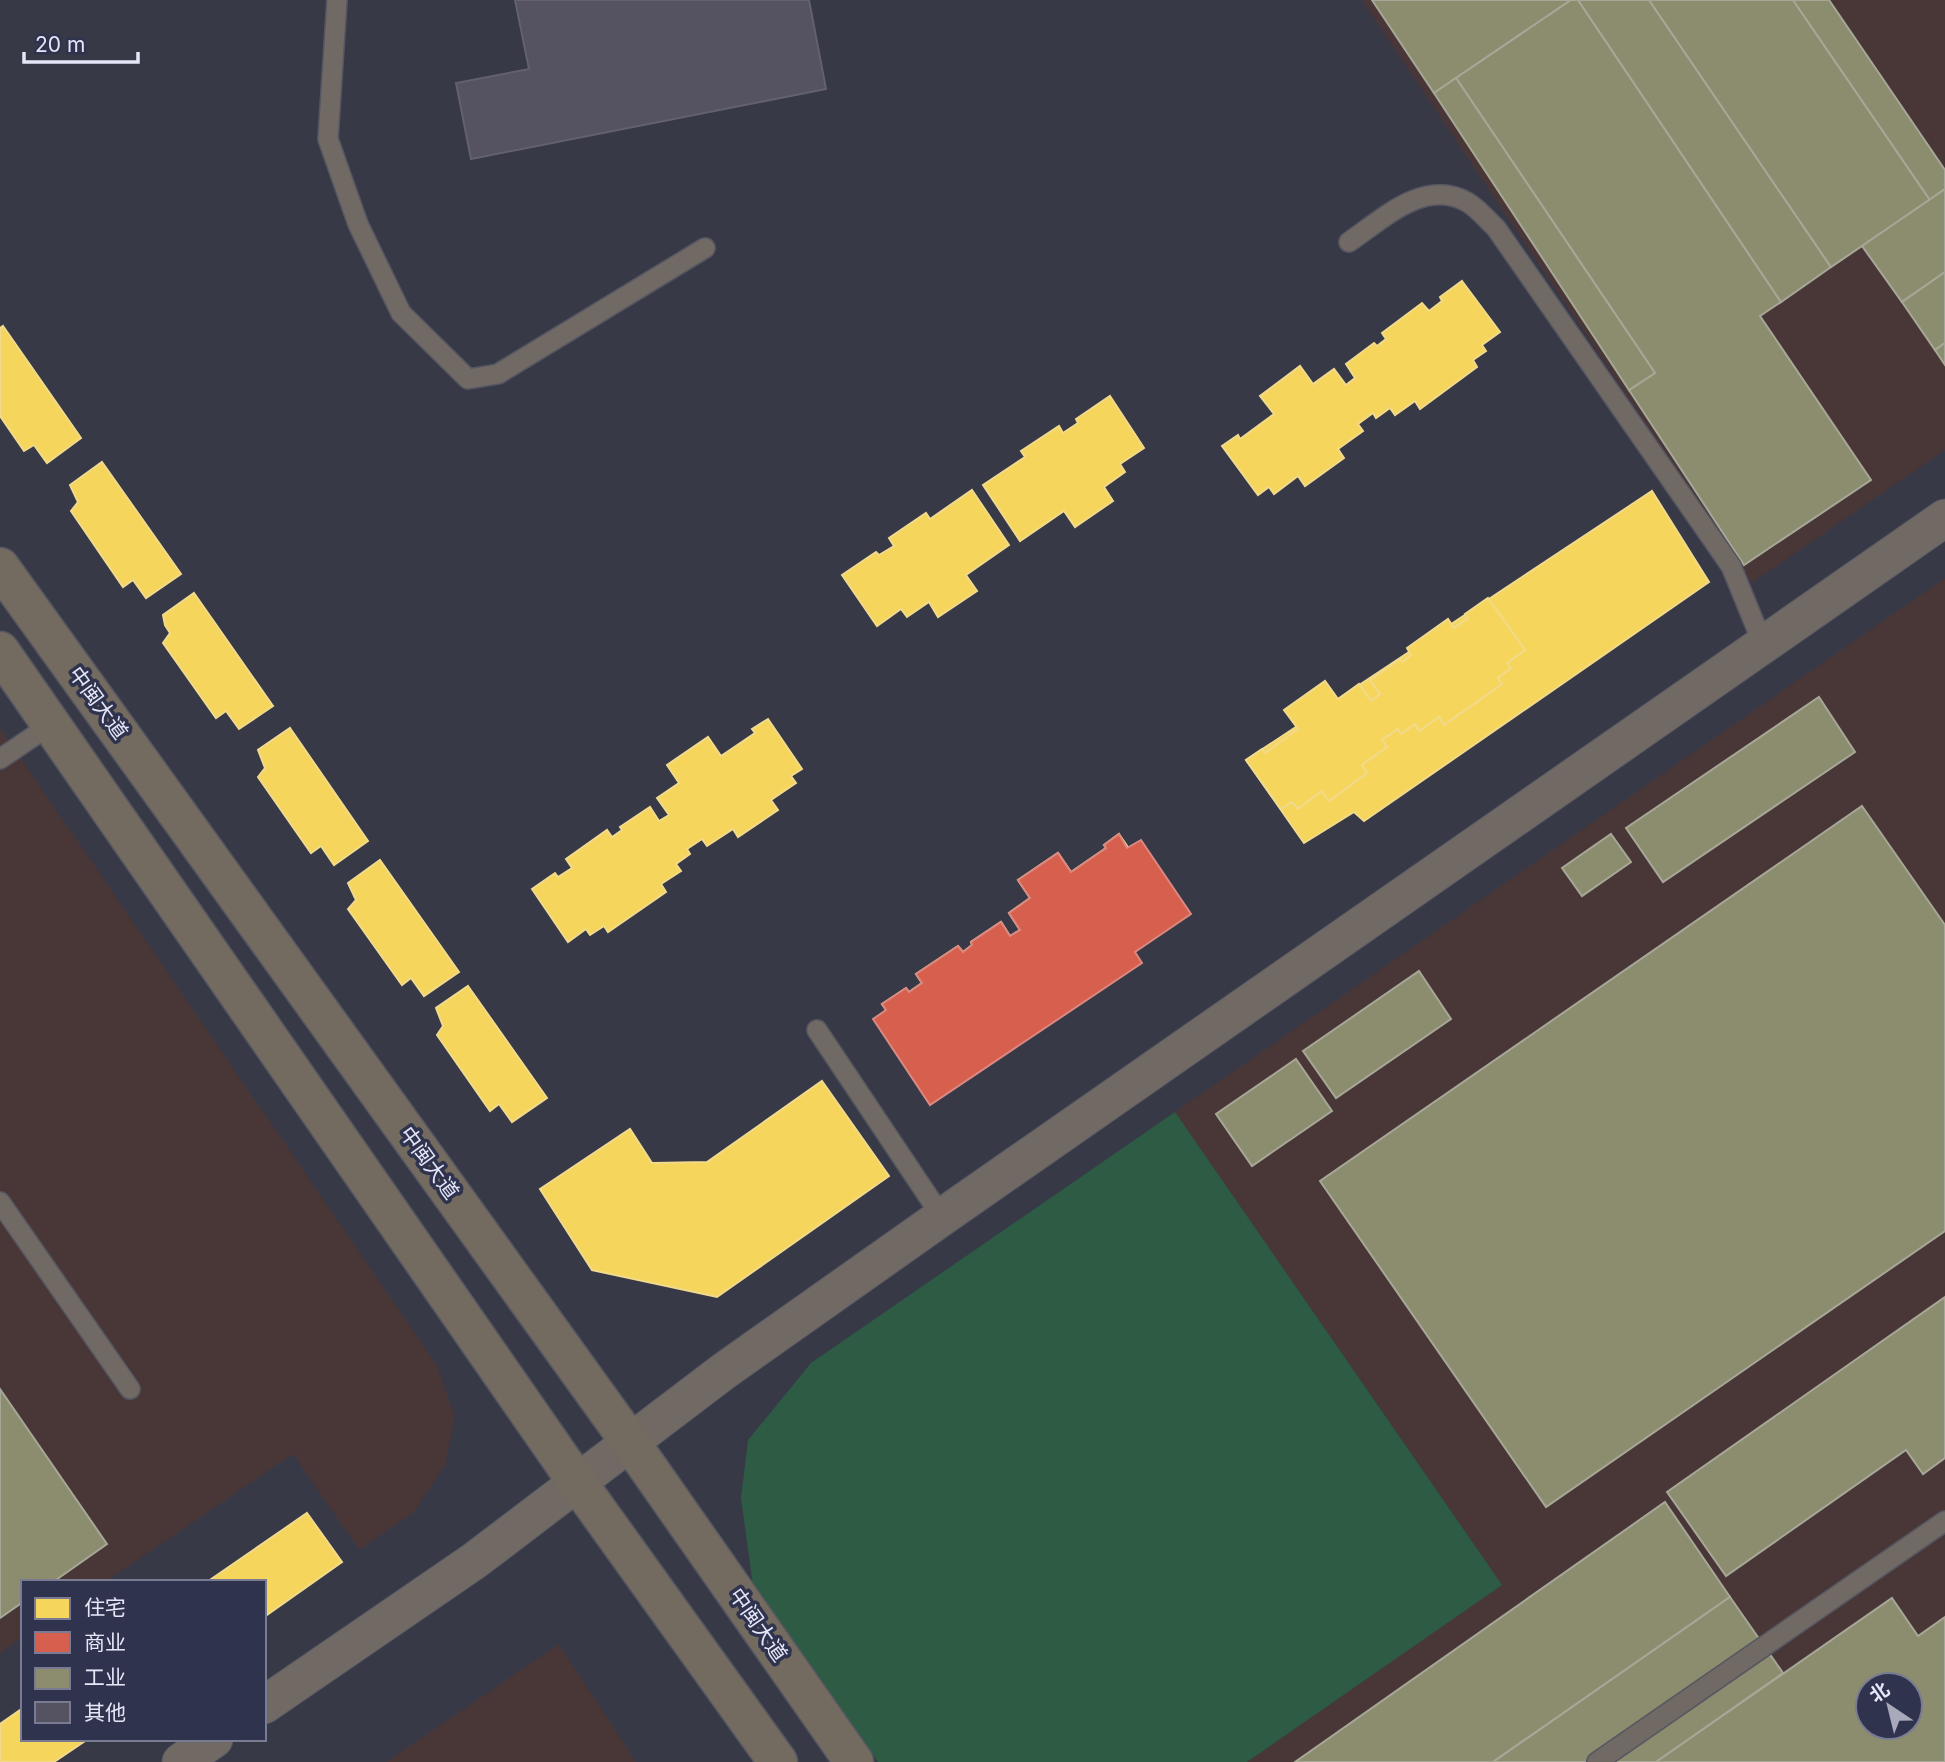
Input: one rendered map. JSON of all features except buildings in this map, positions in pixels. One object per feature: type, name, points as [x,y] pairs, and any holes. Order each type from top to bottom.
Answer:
[{"type":"main road","name":"中闽大道","points":[[0,567],[631,1442],[855,1762]]},
{"type":"main road","points":[[0,652],[53,723],[577,1482],[778,1762]]},
{"type":"street","points":[[266,1703],[474,1561],[724,1371],[942,1217],[1945,517]]},
{"type":"street","points":[[181,1762],[211,1741]]},
{"type":"lane","points":[[337,0],[328,139],[358,224],[401,313],[468,379],[498,374],[705,248]]},
{"type":"lane","points":[[1349,242],[1410,201],[1431,193],[1467,202],[1496,228],[1731,565],[1763,644]]},
{"type":"lane","points":[[0,759],[53,723]]},
{"type":"lane","points":[[817,1030],[942,1217]]},
{"type":"lane","points":[[0,1202],[131,1389]]},
{"type":"lane","points":[[1597,1762],[1945,1521]]},
{"type":"shaded area","points":[[1362,0],[1945,0],[1945,450],[1752,583]]},
{"type":"shaded area","points":[[1945,578],[1945,1762],[1247,1762],[1501,1584],[1175,1112]]},
{"type":"shaded area","points":[[0,728],[436,1364],[455,1416],[445,1465],[414,1512],[359,1550],[293,1454],[108,1580],[21,1580],[21,1638],[0,1653]]},
{"type":"shaded area","points":[[559,1644],[636,1762],[386,1762]]},
{"type":"green space","points":[[1175,1112],[1502,1585],[1247,1762],[878,1762],[753,1586],[741,1498],[748,1440],[811,1363]]}]
